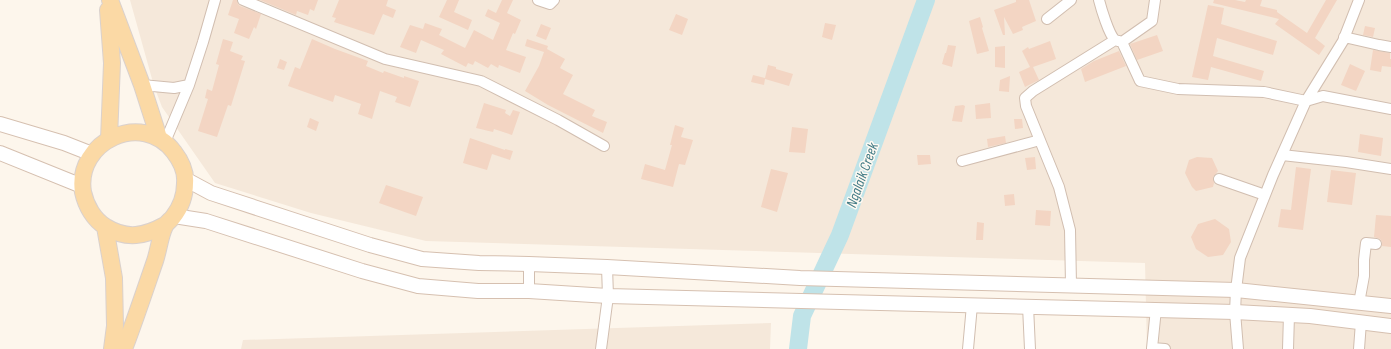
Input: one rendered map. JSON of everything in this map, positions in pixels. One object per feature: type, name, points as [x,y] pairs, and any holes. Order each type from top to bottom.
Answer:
[{"type":"main road","points":[[109,0],[162,140],[178,157],[183,168],[185,179],[185,193],[181,205],[170,221],[124,349]]},
{"type":"main road","points":[[109,0],[112,63],[109,139]]},
{"type":"main road","points":[[0,124],[64,143],[92,154]]},
{"type":"main road","points":[[162,140],[141,132],[124,133],[109,139],[92,154],[86,166],[82,186],[84,198],[96,219],[105,227],[120,234],[136,236],[151,232],[170,221],[206,221],[362,271],[418,286],[478,291],[529,291],[608,296],[1236,312],[1310,316],[1391,326]]},
{"type":"main road","points":[[0,153],[82,186]]},
{"type":"main road","points":[[185,179],[211,193],[370,245],[422,259],[479,263],[607,267],[852,280],[1236,290],[1391,306]]},
{"type":"main road","points":[[105,227],[114,278],[115,326],[112,349]]},
{"type":"street","points":[[162,140],[189,85],[204,42],[215,0]]},
{"type":"street","points":[[243,0],[385,59],[481,81],[558,120],[604,146]]},
{"type":"street","points":[[538,0],[550,4],[554,0]]},
{"type":"street","points":[[1047,19],[1071,0]]},
{"type":"street","points":[[1098,0],[1109,28],[1118,41],[1140,81],[1178,89],[1264,92],[1306,101],[1323,96],[1391,109]]},
{"type":"street","points":[[1071,285],[1070,230],[1059,187],[1026,106],[1025,98],[1033,91],[1152,20],[1155,0]]},
{"type":"street","points":[[1238,349],[1236,290],[1240,258],[1265,195],[1306,101],[1344,37],[1358,0]]},
{"type":"street","points":[[1344,37],[1391,47]]},
{"type":"street","points":[[142,85],[174,88],[189,85]]},
{"type":"street","points":[[962,161],[1040,140]]},
{"type":"street","points":[[1282,155],[1346,162],[1391,169]]},
{"type":"street","points":[[1219,179],[1265,195]]},
{"type":"street","points":[[1360,303],[1364,276],[1366,243],[1376,244]]},
{"type":"street","points":[[529,291],[530,264]]},
{"type":"street","points":[[601,349],[608,296],[607,267]]},
{"type":"street","points":[[968,349],[972,305]]},
{"type":"street","points":[[1028,306],[1030,349]]},
{"type":"street","points":[[1156,309],[1152,348],[1164,349]]},
{"type":"street","points":[[1288,349],[1289,315]]},
{"type":"street","points":[[1359,349],[1361,322]]},
{"type":"shaded area","points":[[130,0],[1391,0],[1391,349],[1147,349],[1145,263],[426,241],[311,213],[215,183],[162,107],[154,86]]},
{"type":"shaded area","points":[[771,323],[770,349],[241,349],[243,340]]},
{"type":"building","points":[[233,0],[237,0],[240,6],[261,14],[256,29],[254,27],[249,39],[234,33],[239,19],[228,15]]},
{"type":"building","points":[[260,0],[318,0],[314,11],[310,9],[308,15],[297,11],[296,15]]},
{"type":"building","points":[[339,0],[388,0],[386,6],[396,10],[393,18],[383,14],[374,35],[334,22],[336,18],[332,17]]},
{"type":"building","points":[[447,0],[459,0],[454,12],[472,20],[468,30],[439,17]]},
{"type":"building","points":[[502,0],[513,0],[507,13],[521,20],[515,34],[513,33],[506,50],[526,57],[520,73],[499,65],[498,68],[491,64],[488,68],[475,61],[473,65],[468,63],[466,67],[441,54],[444,50],[421,40],[416,53],[400,47],[410,25],[423,29],[425,23],[442,29],[439,35],[465,48],[474,30],[493,40],[500,23],[485,16],[488,9],[496,13]]},
{"type":"building","points":[[1016,0],[1029,0],[1036,21],[1022,27],[1023,30],[1013,34],[1004,17],[1005,35],[1003,35],[994,10],[1016,2]]},
{"type":"building","points":[[1214,0],[1235,0],[1245,2],[1246,0],[1262,0],[1260,6],[1277,10],[1277,12],[1307,33],[1326,0],[1337,0],[1315,38],[1325,46],[1319,55],[1275,24],[1279,19],[1213,3]]},
{"type":"building","points":[[1208,5],[1224,8],[1221,24],[1277,41],[1273,55],[1217,38],[1213,56],[1264,71],[1261,81],[1211,67],[1208,80],[1192,77]]},
{"type":"building","points":[[676,14],[688,19],[682,35],[669,30]]},
{"type":"building","points":[[980,17],[989,51],[977,54],[969,21]]},
{"type":"building","points":[[825,23],[836,25],[832,40],[822,37]]},
{"type":"building","points":[[541,24],[551,28],[546,40],[536,36]]},
{"type":"building","points":[[1365,26],[1375,28],[1373,37],[1363,35]]},
{"type":"building","points":[[1157,35],[1163,51],[1137,60],[1130,44]]},
{"type":"building","points":[[223,39],[233,42],[230,51],[243,56],[241,60],[245,61],[231,106],[228,105],[217,137],[198,131],[208,99],[205,98],[207,89],[212,91],[219,65],[216,64]]},
{"type":"building","points":[[312,39],[368,61],[366,66],[383,73],[384,71],[404,78],[404,76],[419,81],[410,107],[395,102],[397,97],[380,91],[372,119],[358,114],[361,104],[335,95],[333,102],[288,86],[295,67],[300,69]]},
{"type":"building","points":[[527,39],[548,46],[547,49],[565,59],[560,68],[573,75],[563,94],[595,110],[592,116],[607,122],[603,133],[548,105],[525,91],[539,66],[544,52],[525,46]]},
{"type":"building","points":[[1050,41],[1056,59],[1033,67],[1039,80],[1025,87],[1019,72],[1030,67],[1022,51],[1028,47],[1029,49]]},
{"type":"building","points":[[948,45],[956,46],[952,67],[942,64]]},
{"type":"building","points":[[1005,46],[1005,68],[995,67],[995,47]]},
{"type":"building","points":[[1373,50],[1390,53],[1391,67],[1382,66],[1381,72],[1370,70]]},
{"type":"building","points":[[1119,51],[1126,66],[1085,82],[1081,69],[1094,61]]},
{"type":"building","points":[[280,59],[287,62],[284,70],[277,68]]},
{"type":"building","points":[[1350,64],[1365,71],[1356,91],[1341,85]]},
{"type":"building","points":[[768,65],[793,74],[789,86],[765,79],[764,85],[751,82],[753,75],[765,78]]},
{"type":"building","points":[[1010,76],[1009,92],[999,91],[1000,80]]},
{"type":"building","points":[[484,103],[506,110],[505,113],[510,116],[513,110],[520,112],[512,135],[494,129],[493,132],[476,128]]},
{"type":"building","points":[[990,103],[991,118],[976,119],[975,105]]},
{"type":"building","points":[[955,106],[965,106],[962,122],[952,121]]},
{"type":"building","points":[[310,118],[319,122],[316,131],[307,127]]},
{"type":"building","points":[[1014,119],[1022,119],[1023,128],[1015,129]]},
{"type":"building","points":[[675,125],[684,128],[681,137],[693,140],[685,165],[679,164],[673,187],[641,179],[645,164],[665,170],[672,145],[670,145]]},
{"type":"building","points":[[792,127],[808,129],[805,153],[789,152]]},
{"type":"building","points":[[1360,134],[1383,138],[1381,156],[1358,152]]},
{"type":"building","points":[[1005,136],[1006,143],[988,147],[987,139]]},
{"type":"building","points":[[470,138],[505,150],[513,151],[510,160],[492,154],[487,170],[463,163]]},
{"type":"building","points":[[917,155],[930,155],[931,164],[918,165]]},
{"type":"building","points":[[1035,157],[1036,169],[1027,170],[1025,158]]},
{"type":"building","points":[[1197,157],[1212,158],[1218,171],[1213,177],[1213,187],[1196,191],[1192,187],[1185,173],[1189,160]]},
{"type":"building","points":[[1296,167],[1311,169],[1303,230],[1278,227],[1281,209],[1291,210]]},
{"type":"building","points":[[771,169],[788,173],[777,212],[761,207]]},
{"type":"building","points":[[1331,170],[1356,173],[1352,205],[1327,202]]},
{"type":"building","points":[[386,185],[423,197],[416,216],[379,203]]},
{"type":"building","points":[[1014,194],[1015,205],[1005,206],[1004,195]]},
{"type":"building","points":[[1036,210],[1051,211],[1050,226],[1035,225]]},
{"type":"building","points":[[1376,215],[1391,216],[1391,247],[1382,246],[1380,239],[1374,237]]},
{"type":"building","points":[[1215,219],[1229,229],[1231,242],[1223,255],[1208,257],[1196,249],[1191,237],[1198,224]]},
{"type":"building","points":[[977,222],[984,223],[983,240],[976,240]]},
{"type":"waterway","name":"Ngalaik Creek","points":[[798,349],[802,316],[840,235],[926,0]]}]
